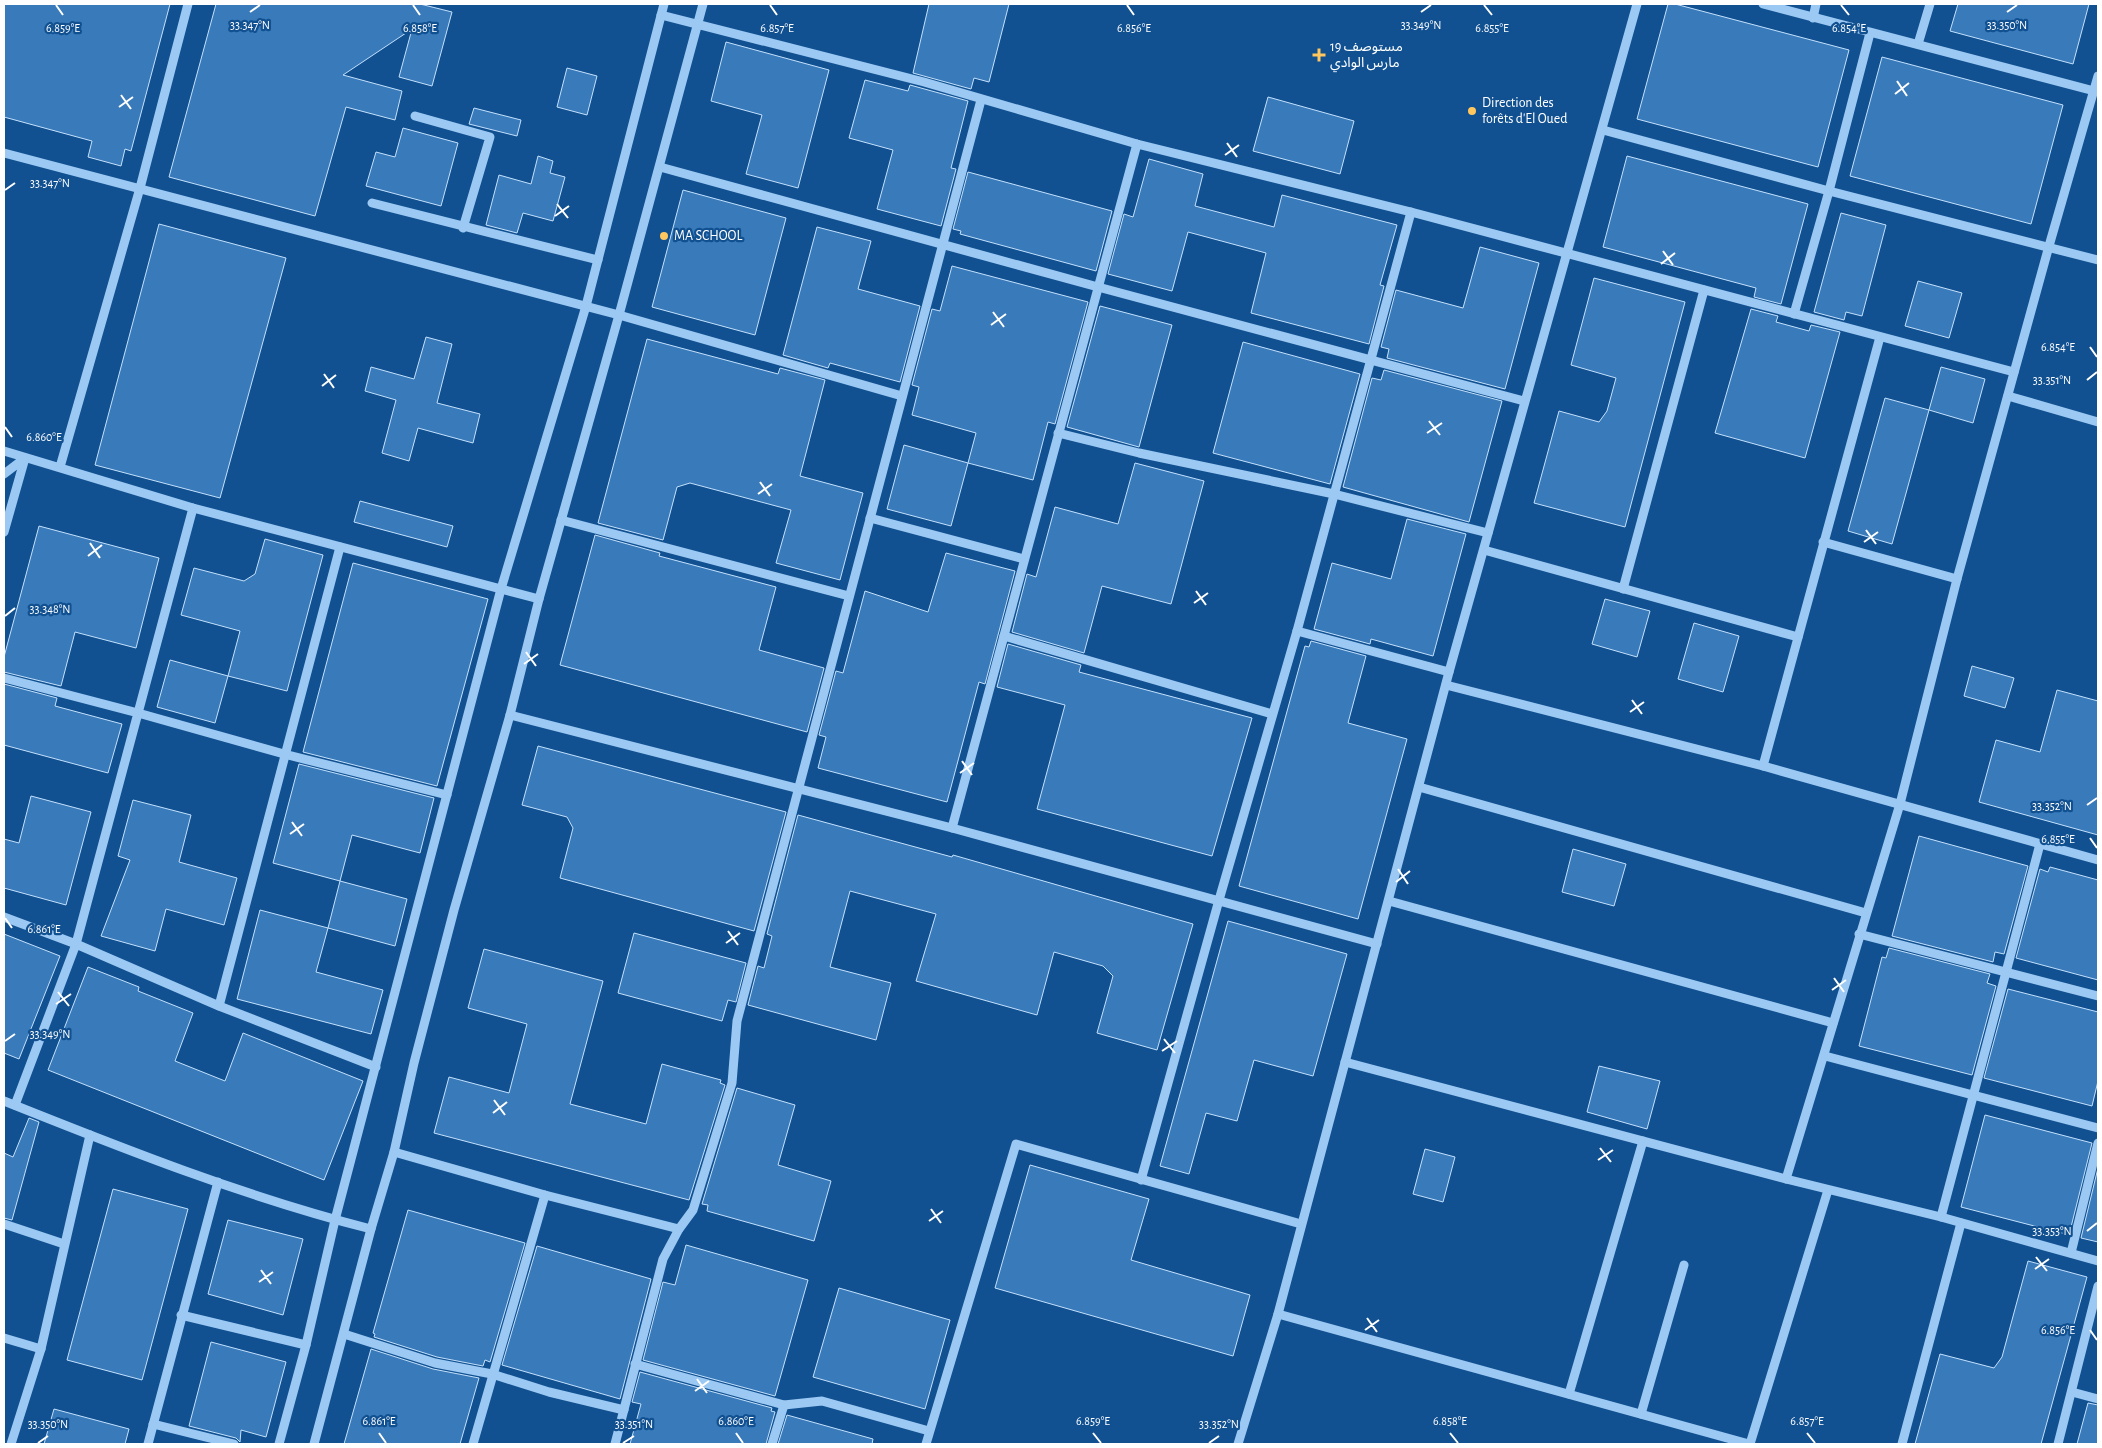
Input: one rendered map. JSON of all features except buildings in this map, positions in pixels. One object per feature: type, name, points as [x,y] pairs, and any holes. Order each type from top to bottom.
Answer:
[{"type":"street","points":[[60,467],[140,188],[188,4]]},
{"type":"street","points":[[279,1444],[306,1345],[335,1220],[501,589],[586,306],[664,4]]},
{"type":"street","points":[[314,1444],[371,1229],[394,1152],[414,1063],[454,910],[510,715],[539,599],[660,167],[703,4]]},
{"type":"street","points":[[1238,1444],[1278,1314],[1446,685],[1524,402],[1638,4]]},
{"type":"street","points":[[1763,4],[2096,91]]},
{"type":"street","points":[[1813,18],[1816,4]]},
{"type":"street","points":[[1918,44],[1930,4]]},
{"type":"street","points":[[661,15],[924,82],[1137,144],[1411,212],[2014,372]]},
{"type":"street","points":[[1794,314],[1829,191],[1870,33]]},
{"type":"street","points":[[1786,1179],[1900,804],[1957,579],[2049,246],[2096,91],[2098,76]]},
{"type":"street","points":[[615,1444],[663,1259],[678,1229],[693,1210],[732,1083],[737,1021],[981,100]]},
{"type":"street","points":[[415,116],[490,137],[463,228]]},
{"type":"street","points":[[1602,130],[2098,260]]},
{"type":"street","points":[[952,828],[1137,144]]},
{"type":"street","points":[[4,153],[586,306],[902,396]]},
{"type":"street","points":[[660,167],[1524,402]]},
{"type":"street","points":[[372,203],[463,228],[598,260]]},
{"type":"street","points":[[1141,1180],[1272,714],[1298,631],[1411,212]]},
{"type":"street","points":[[1622,589],[1704,290]]},
{"type":"street","points":[[1762,766],[1880,337]]},
{"type":"street","points":[[2008,396],[2098,422]]},
{"type":"street","points":[[1058,433],[1139,453],[1334,494],[1488,533]]},
{"type":"street","points":[[4,451],[193,508],[539,599]]},
{"type":"street","points":[[4,474],[25,458]]},
{"type":"street","points":[[4,532],[25,458]]},
{"type":"street","points":[[15,1105],[76,944],[193,508]]},
{"type":"street","points":[[870,518],[1024,560]]},
{"type":"street","points":[[561,520],[849,596]]},
{"type":"street","points":[[1823,542],[1957,579]]},
{"type":"street","points":[[219,1006],[340,547]]},
{"type":"street","points":[[1484,550],[1798,637]]},
{"type":"street","points":[[1298,631],[1450,672]]},
{"type":"street","points":[[1004,636],[1272,714]]},
{"type":"street","points":[[4,678],[138,712],[284,754],[447,795]]},
{"type":"street","points":[[1446,685],[1762,766],[2098,860]]},
{"type":"street","points":[[510,715],[952,828],[1376,944]]},
{"type":"street","points":[[1419,787],[1866,913]]},
{"type":"street","points":[[1941,1217],[2040,844]]},
{"type":"street","points":[[1389,901],[1833,1023]]},
{"type":"street","points":[[4,917],[76,944],[219,1006],[376,1067]]},
{"type":"street","points":[[1860,934],[2098,996]]},
{"type":"street","points":[[1824,1056],[2098,1128]]},
{"type":"street","points":[[1345,1062],[1828,1190],[1941,1217],[2098,1261]]},
{"type":"street","points":[[4,1101],[218,1182],[335,1220],[371,1229]]},
{"type":"street","points":[[12,1444],[41,1349],[90,1135]]},
{"type":"street","points":[[1569,1394],[1643,1141]]},
{"type":"street","points":[[2071,1254],[2098,1143]]},
{"type":"street","points":[[926,1444],[1016,1144],[1301,1224]]},
{"type":"street","points":[[394,1152],[545,1195],[678,1229]]},
{"type":"street","points":[[148,1444],[218,1182]]},
{"type":"street","points":[[1278,1314],[1750,1444],[1828,1190]]},
{"type":"street","points":[[473,1444],[545,1195]]},
{"type":"street","points":[[1902,1444],[1961,1223]]},
{"type":"street","points":[[4,1224],[64,1244]]},
{"type":"street","points":[[1641,1414],[1684,1265]]},
{"type":"street","points":[[2058,1444],[2098,1286]]},
{"type":"street","points":[[181,1315],[306,1345]]},
{"type":"street","points":[[344,1334],[435,1363],[492,1374],[549,1392],[624,1410]]},
{"type":"street","points":[[4,1338],[41,1349]]},
{"type":"street","points":[[635,1364],[784,1405],[822,1401],[929,1432]]},
{"type":"street","points":[[2072,1392],[2098,1399]]},
{"type":"street","points":[[772,1444],[784,1405]]},
{"type":"street","points":[[153,1424],[234,1444]]},
{"type":"place","name":"مستوصف 19 مارس الوادي","points":[[1319,55]]},
{"type":"place","name":"Direction des forêts d'El Oued","points":[[1472,111]]},
{"type":"place","name":"MA SCHOOL","points":[[664,236]]}]
